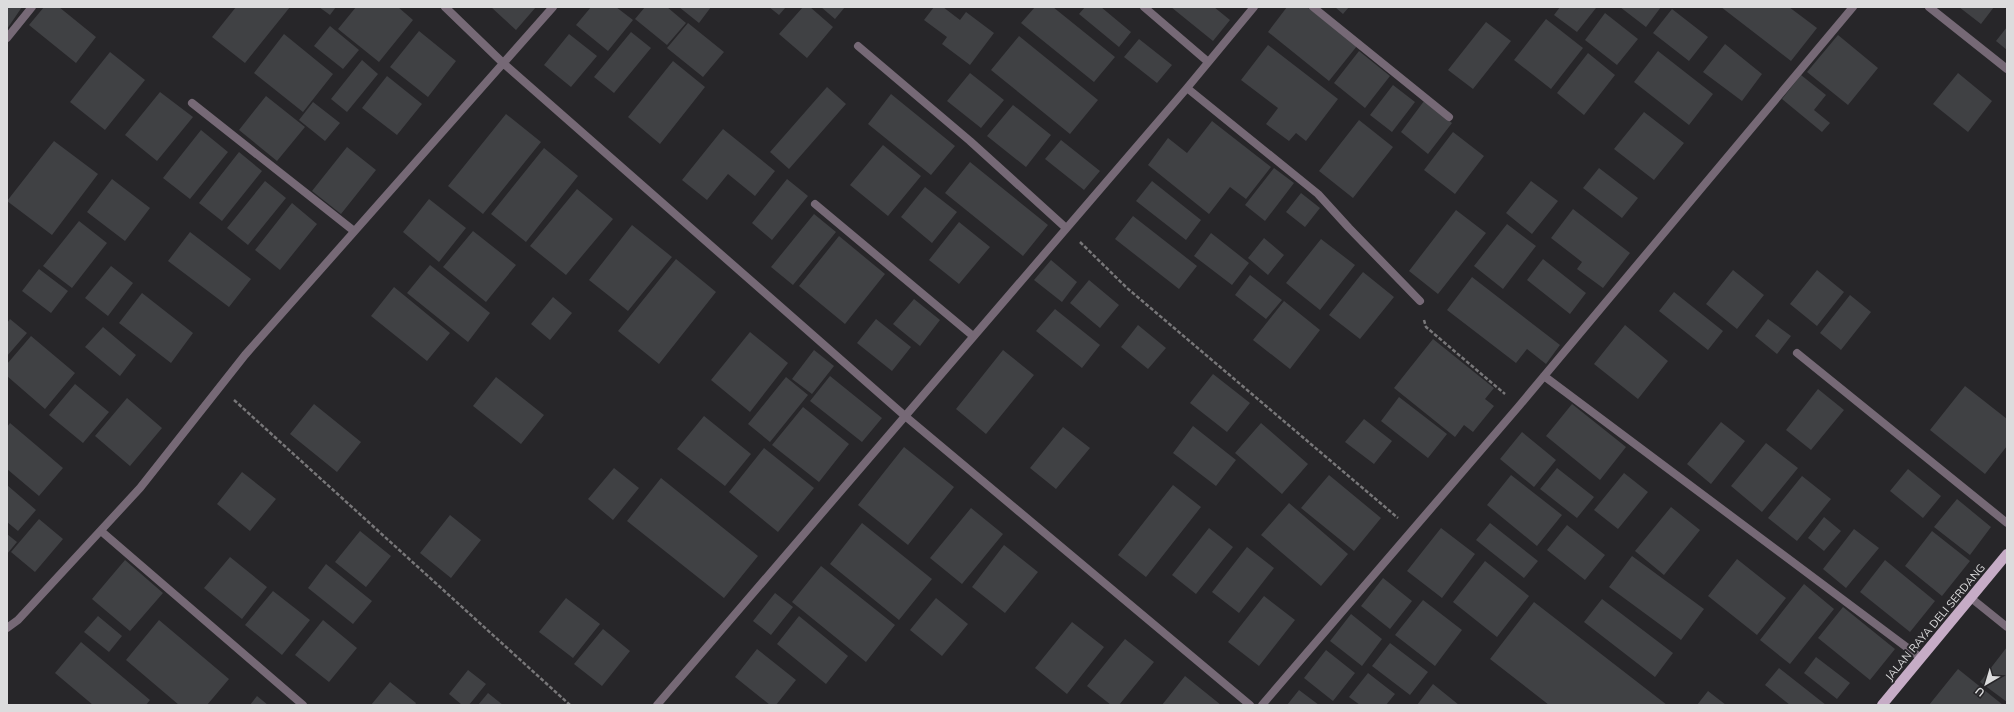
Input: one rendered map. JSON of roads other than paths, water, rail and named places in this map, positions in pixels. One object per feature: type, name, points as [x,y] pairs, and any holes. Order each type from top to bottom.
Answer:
[{"type":"main road","name":"JALAN RAYA DELI SERDANG","points":[[1882,705],[2007,554]]},
{"type":"street","points":[[7,38],[32,7]]},
{"type":"street","points":[[445,7],[503,63],[905,416],[1250,705]]},
{"type":"street","points":[[7,628],[18,620],[140,488],[245,355],[553,7]]},
{"type":"street","points":[[1144,7],[1208,61]]},
{"type":"street","points":[[657,705],[1187,88],[1254,7]]},
{"type":"street","points":[[1313,7],[1449,117]]},
{"type":"street","points":[[1262,705],[1519,406],[1853,7]]},
{"type":"street","points":[[1929,7],[2007,69]]},
{"type":"street","points":[[858,46],[970,142],[1066,228]]},
{"type":"street","points":[[1187,88],[1318,194],[1348,228],[1420,301]]},
{"type":"street","points":[[192,103],[354,231]]},
{"type":"street","points":[[815,204],[973,336]]},
{"type":"street","points":[[1797,352],[2007,523]]},
{"type":"street","points":[[1544,376],[1920,658]]},
{"type":"street","points":[[101,531],[303,705]]},
{"type":"street","points":[[1970,598],[2007,627]]}]
